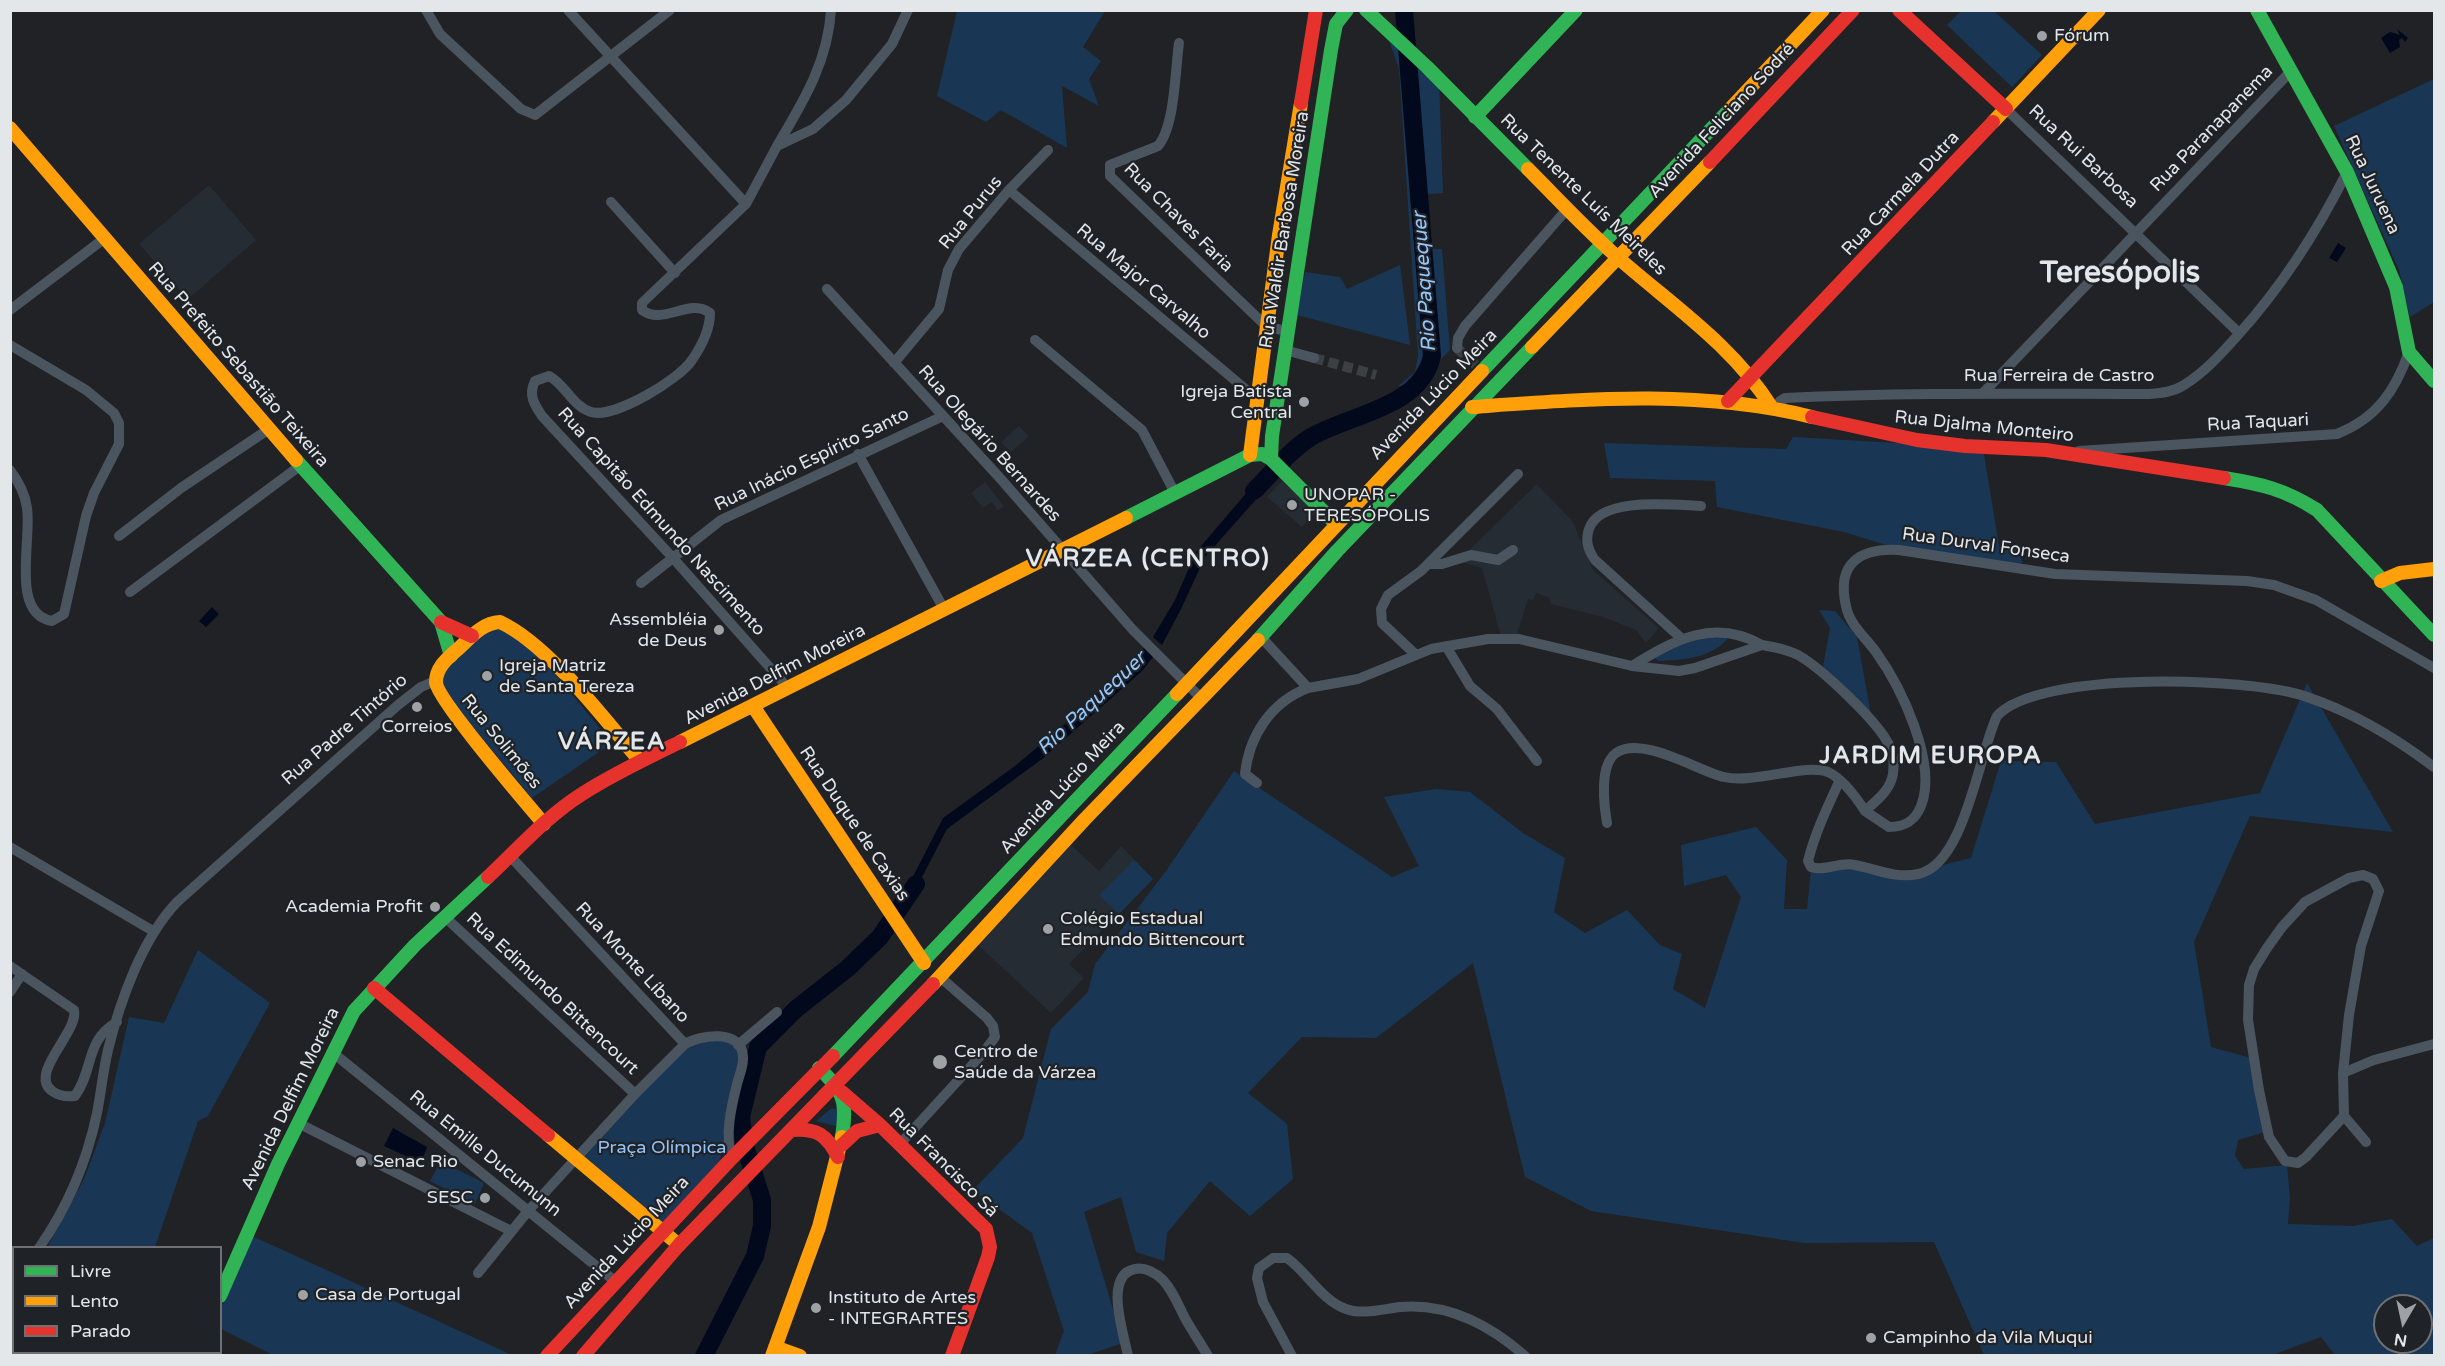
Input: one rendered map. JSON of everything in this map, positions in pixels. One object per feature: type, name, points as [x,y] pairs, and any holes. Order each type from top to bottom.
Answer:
[{"type":"main road","name":"Rua Waldir Barbosa Moreira","points":[[1250,455],[1279,235],[1316,10]]},
{"type":"main road","name":"Rua Waldir Barbosa Moreira","points":[[1273,461],[1272,436],[1333,36],[1339,17],[1347,10]]},
{"type":"main road","name":"Rua Tenente Luís Meireles","points":[[1366,10],[1428,68],[1474,117],[1604,244],[1707,334],[1752,377],[1777,409]]},
{"type":"main road","points":[[1474,117],[1576,10]]},
{"type":"main road","name":"Avenida Feliciano Sodré","points":[[1604,244],[1823,10]]},
{"type":"main road","name":"Avenida Feliciano Sodré","points":[[1619,258],[1737,130],[1853,10]]},
{"type":"main road","name":"Rua Rui Barbosa","points":[[1899,10],[2006,109]]},
{"type":"main road","name":"Rua Carmela Dutra","points":[[1728,401],[2099,10]]},
{"type":"main road","name":"Rua Juruena","points":[[2257,10],[2347,172],[2387,261],[2396,288],[2409,352],[2434,381]]},
{"type":"main road","points":[[1724,118],[1737,130]]},
{"type":"main road","name":"Rua Prefeito Sebastião Teixeira","points":[[10,128],[269,429],[441,622]]},
{"type":"main road","points":[[1279,235],[1303,239]]},
{"type":"main road","name":"Avenida Lúcio Meira","points":[[547,1356],[734,1156],[924,963],[1336,524],[1604,244]]},
{"type":"main road","name":"Avenida Lúcio Meira","points":[[583,1356],[679,1245],[792,1130],[839,1088],[1085,819],[1262,638],[1337,550],[1619,258]]},
{"type":"main road","name":"Rua Djalma Monteiro","points":[[1472,408],[1553,401],[1672,399],[1728,401],[1777,409],[1917,440],[2066,453],[2269,485],[2295,496],[2332,524],[2381,581],[2434,634]]},
{"type":"main road","points":[[1252,433],[1272,436]]},
{"type":"main road","points":[[1250,455],[1262,454],[1273,461],[1336,524]]},
{"type":"main road","name":"Avenida Delfim Moreira","points":[[222,1291],[247,1231],[332,1052],[354,1011],[416,945],[544,824],[597,783],[753,706],[786,687],[945,611],[1250,455]]},
{"type":"main road","points":[[2381,581],[2400,573],[2434,569]]},
{"type":"main road","points":[[441,622],[472,636]]},
{"type":"main road","points":[[441,622],[451,656]]},
{"type":"main road","name":"Rua Padre Tintório","points":[[435,681],[440,666],[472,636],[496,622],[518,629],[640,761]]},
{"type":"main road","name":"Rua Solimões","points":[[435,681],[442,698],[544,824]]},
{"type":"main road","name":"Rua Duque de Caxias","points":[[753,706],[924,963]]},
{"type":"main road","points":[[374,988],[679,1245]]},
{"type":"main road","name":"Rua Francisco Sá","points":[[819,1068],[986,1229],[990,1247],[952,1356]]},
{"type":"main road","points":[[800,1356],[774,1351],[840,1151],[845,1107],[839,1088]]},
{"type":"main road","points":[[840,1151],[857,1131],[880,1125]]},
{"type":"main road","points":[[792,1130],[822,1132],[840,1151]]},
{"type":"street","points":[[426,10],[440,33],[506,96],[525,112],[538,114],[670,10]]},
{"type":"street","points":[[568,10],[612,55],[746,204]]},
{"type":"street","points":[[611,202],[675,273],[746,204],[812,85],[822,62],[831,10]]},
{"type":"street","points":[[777,146],[813,129],[846,100],[892,44],[908,10]]},
{"type":"street","name":"Rua Chaves Faria","points":[[1179,44],[1169,121],[1163,140],[1152,149],[1113,163],[1108,168],[1108,172],[1133,201],[1267,327]]},
{"type":"street","name":"Rua Paranapanema","points":[[1984,392],[2290,72]]},
{"type":"street","name":"Rua Rui Barbosa","points":[[2006,109],[2137,232],[2239,333]]},
{"type":"street","name":"Rua Purus","points":[[894,363],[939,309],[948,270],[958,249],[1009,190],[1048,150]]},
{"type":"street","name":"Rua Ferreira de Castro","points":[[1777,409],[1780,401],[1785,398],[1869,393],[2149,394],[2169,392],[2198,375],[2239,333],[2289,273],[2318,229],[2347,172]]},
{"type":"street","name":"Rua Major Carvalho","points":[[1009,190],[1256,398]]},
{"type":"street","points":[[1457,348],[1458,338],[1465,326],[1568,208]]},
{"type":"street","points":[[10,310],[105,238]]},
{"type":"street","name":"Rua Capitão Edmundo Nascimento","points":[[675,273],[646,298],[642,310],[654,315],[700,308],[710,313],[710,321],[691,362],[672,378],[644,397],[598,412],[585,409],[558,380],[543,376],[535,381],[531,390],[536,408],[673,558],[786,687]]},
{"type":"street","name":"Rua Olegário Bernardes","points":[[827,289],[1133,630],[1202,699]]},
{"type":"street","points":[[1267,327],[1288,331]]},
{"type":"street","points":[[1035,340],[1142,430],[1175,493]]},
{"type":"street","points":[[10,345],[86,390],[114,413],[119,423],[119,444],[94,492],[86,516],[64,614],[52,621],[39,617],[29,605],[26,576],[28,510],[21,486],[10,470]]},
{"type":"street","points":[[1285,350],[1314,358]]},
{"type":"street","name":"Rua Taquari","points":[[2066,453],[2124,446],[2337,434],[2356,426],[2380,407],[2391,393],[2409,352]]},
{"type":"street","name":"Rua Inácio Espírito Santo","points":[[642,583],[721,520],[943,416]]},
{"type":"street","points":[[119,536],[180,488],[269,429]]},
{"type":"street","points":[[1252,433],[1259,448],[1273,461]]},
{"type":"street","points":[[858,454],[945,611]]},
{"type":"street","points":[[130,592],[301,465]]},
{"type":"street","points":[[1415,654],[1409,646],[1385,628],[1381,609],[1388,595],[1429,564],[1518,474]]},
{"type":"street","points":[[1681,638],[1595,560],[1588,548],[1587,538],[1596,517],[1612,509],[1632,506],[1701,506]]},
{"type":"street","name":"Rua Durval Fonseca","points":[[1839,782],[1849,788],[1865,811],[1889,827],[1906,825],[1918,812],[1924,784],[1923,759],[1913,721],[1889,671],[1846,608],[1844,588],[1847,571],[1853,560],[1877,549],[1899,550],[2055,574],[2274,585],[2316,600],[2434,668]]},
{"type":"street","points":[[1429,564],[1442,564],[1471,555],[1498,560],[1513,550]]},
{"type":"street","points":[[1632,666],[1681,638],[1707,633],[1731,632],[1762,645],[1784,649],[1818,670],[1883,735],[1891,747],[1893,776],[1886,791],[1865,811]]},
{"type":"street","points":[[1262,638],[1308,688]]},
{"type":"street","points":[[1257,783],[1245,774],[1257,730],[1273,710],[1298,692],[1308,688],[1358,679],[1415,654],[1488,639],[1519,639],[1632,666],[1685,670],[1762,645]]},
{"type":"street","points":[[1446,646],[1470,686],[1509,722],[1538,761]]},
{"type":"street","name":"Rua Padre Tintório","points":[[40,1246],[68,1197],[82,1165],[97,1114],[112,1037],[135,969],[153,931],[177,902],[398,705],[421,687],[435,681]]},
{"type":"street","points":[[1607,823],[1604,790],[1607,765],[1612,756],[1624,750],[1668,754],[1721,776],[1738,780],[1815,770],[1828,772],[1839,782],[1823,815],[1810,851],[1808,861],[1811,867],[1821,870],[1845,864],[1909,876],[1932,870],[1942,860],[1958,830],[1997,716],[2003,709],[2016,702],[2072,689],[2153,681],[2293,692],[2328,705],[2361,722],[2410,749],[2434,767]]},
{"type":"street","points":[[10,847],[153,931]]},
{"type":"street","name":"Rua Monte Líbano","points":[[510,856],[685,1044],[705,1035],[716,1035],[738,1045]]},
{"type":"street","points":[[2344,1116],[2298,1163],[2285,1161],[2278,1154],[2269,1137],[2259,1090],[2247,1003],[2254,969],[2291,916],[2320,892],[2349,878],[2363,875],[2373,879],[2379,891],[2361,946],[2349,1015],[2343,1073],[2344,1116],[2366,1142]]},
{"type":"street","name":"Rua Edimundo Bittencourt","points":[[446,918],[635,1094]]},
{"type":"street","points":[[10,966],[74,1010],[73,1023],[52,1059],[46,1076],[49,1088],[61,1096],[75,1096],[85,1078],[100,1034],[117,1022]]},
{"type":"street","points":[[10,992],[22,974]]},
{"type":"street","points":[[900,1144],[995,1037],[993,1026],[987,1018],[940,977]]},
{"type":"street","points":[[734,1156],[728,1138],[730,1116],[743,1056],[738,1045],[777,1012]]},
{"type":"street","points":[[478,1273],[528,1211],[576,1157],[685,1044]]},
{"type":"street","points":[[2343,1073],[2374,1060],[2434,1044]]},
{"type":"street","name":"Rua Emille Ducumunn","points":[[332,1052],[616,1282]]},
{"type":"street","points":[[298,1123],[512,1230]]},
{"type":"street","points":[[1292,1356],[1258,1287],[1260,1268],[1273,1258],[1287,1258],[1328,1297],[1348,1310],[1423,1305],[1443,1309],[1463,1316],[1492,1332],[1525,1356]]},
{"type":"street","points":[[1128,1356],[1117,1297],[1120,1277],[1127,1271],[1138,1268],[1150,1270],[1161,1278],[1208,1356]]},
{"type":"shaded area","points":[[209,185],[256,240],[188,299],[139,244]]},
{"type":"shaded area","points":[[1019,426],[1029,436],[1011,452],[1001,442]]},
{"type":"shaded area","name":"UNOPAR - TERESÓPOLIS","points":[[1282,481],[1316,512],[1302,527],[1267,497]]},
{"type":"shaded area","points":[[985,482],[1004,506],[998,511],[992,502],[983,508],[971,493]]},
{"type":"shaded area","points":[[1537,484],[1573,522],[1593,570],[1659,628],[1646,643],[1636,630],[1603,617],[1551,604],[1550,598],[1536,593],[1533,600],[1528,599],[1517,634],[1501,636],[1482,568],[1458,561]]},
{"type":"shaded area","name":"Colégio Estadual Edmundo Bittencourt","points":[[1071,845],[1099,871],[1121,846],[1153,879],[1069,964],[1084,978],[1051,1013],[977,944]]},
{"type":"green space","points":[[1962,10],[1994,11],[2042,55],[2012,87],[1947,25]]},
{"type":"green space","points":[[957,11],[1105,11],[1083,47],[1101,61],[1089,79],[1099,106],[1062,86],[1067,148],[1001,110],[986,122],[937,96]]},
{"type":"green space","points":[[1386,32],[1439,81],[1443,193],[1415,195],[1419,249],[1442,249],[1450,350],[1420,379],[1406,386],[1398,386],[1415,372],[1418,356],[1399,69]]},
{"type":"green space","points":[[2434,79],[2434,302],[2410,317],[2399,270],[2334,126]]},
{"type":"green space","points":[[1400,265],[1410,345],[1297,315],[1305,272],[1340,277],[1347,289]]},
{"type":"green space","points":[[1793,437],[1983,448],[1999,546],[2023,548],[2021,568],[1896,548],[1844,532],[1717,507],[1715,481],[1610,478],[1604,443],[1786,449]]},
{"type":"green space","points":[[1819,610],[1835,611],[1857,637],[1871,715],[1823,667],[1830,628]]},
{"type":"green space","points":[[492,625],[523,635],[612,743],[532,798],[446,694],[439,670]]},
{"type":"green space","points":[[1729,636],[1716,649],[1697,656],[1659,661],[1655,658],[1695,638]]},
{"type":"green space","points":[[2307,683],[2393,832],[2250,816],[2194,942],[2211,1047],[2251,1058],[2265,1132],[2238,1140],[2235,1156],[2244,1169],[2287,1165],[2290,1198],[2288,1224],[2352,1226],[2392,1219],[2417,1246],[2434,1238],[2434,1355],[2335,1355],[2321,1337],[2272,1355],[1984,1355],[1934,1242],[1804,1243],[1591,1211],[1525,1177],[1473,963],[1376,1038],[1302,1037],[1248,1093],[1287,1124],[1293,1179],[1250,1216],[1210,1181],[1167,1233],[1164,1261],[1136,1252],[1121,1197],[1084,1212],[1123,1343],[1087,1355],[1055,1355],[1064,1331],[1032,1233],[973,1190],[1023,1138],[1051,1029],[1088,992],[1095,964],[1166,871],[1234,771],[1392,877],[1419,866],[1384,797],[1436,789],[1470,792],[1523,833],[1565,858],[1554,912],[1585,933],[1627,910],[1660,945],[1682,954],[1673,989],[1705,1008],[1741,897],[1726,875],[1684,886],[1681,845],[1756,827],[1787,860],[1784,909],[1807,909],[1811,868],[1879,866],[1903,875],[1971,858],[2001,761],[2056,762],[2095,824],[2260,793]]},
{"type":"green space","points":[[1134,860],[1153,879],[1119,914],[1099,895]]},
{"type":"green space","points":[[198,950],[270,1003],[208,1116],[198,1121],[155,1246],[48,1246],[84,1179],[105,1123],[129,1017],[164,1023]]},
{"type":"green space","name":"Praça Olímpica","points":[[697,1039],[726,1039],[737,1048],[742,1060],[725,1126],[720,1161],[662,1226],[584,1158],[636,1097]]},
{"type":"green space","points":[[832,1108],[838,1110],[839,1127],[816,1121]]},
{"type":"green space","points":[[441,1161],[484,1183],[475,1204],[430,1181]]},
{"type":"green space","name":"Casa de Portugal","points":[[250,1235],[512,1355],[273,1355],[222,1330],[222,1305]]},
{"type":"green space","points":[[12,1350],[12,1354],[118,1354],[117,1356],[11,1355]]},
{"type":"water","points":[[2397,29],[2408,38],[2405,42],[2402,38],[2399,40],[2400,47],[2390,53],[2381,38],[2390,32],[2400,35]]},
{"type":"water","points":[[2338,243],[2346,248],[2337,262],[2329,258]]},
{"type":"water","points":[[1266,470],[1276,477],[1205,557],[1162,645],[1153,637],[1175,600],[1196,552]]},
{"type":"water","points":[[212,607],[219,614],[206,627],[199,621]]},
{"type":"water","points":[[1144,648],[1154,656],[1141,672],[1042,759],[947,829],[906,908],[901,900],[943,818],[1015,766],[1070,720]]},
{"type":"water","points":[[393,1128],[427,1147],[421,1163],[384,1146]]},
{"type":"waterway","name":"Rio Paquequer","points":[[1254,491],[1303,442],[1327,429],[1382,407],[1414,387],[1425,373],[1432,356],[1404,10]]},
{"type":"waterway","name":"Rio Paquequer","points":[[704,1356],[755,1256],[762,1226],[762,1200],[744,1143],[741,1117],[758,1047],[796,1009],[848,968],[880,937],[916,884]]},
{"type":"tunnel","points":[[1457,348],[1482,371]]},
{"type":"tunnel","points":[[1314,358],[1376,375]]},
{"type":"traffic: fast","points":[[1271,459],[1272,436],[1331,50],[1336,24],[1347,10]]},
{"type":"traffic: fast","points":[[1366,10],[1427,67],[1528,169]]},
{"type":"traffic: fast","points":[[1475,117],[1576,10]]},
{"type":"traffic: fast","points":[[2257,10],[2347,172],[2396,287],[2409,352],[2434,381]]},
{"type":"traffic: fast","points":[[1482,371],[1730,109]]},
{"type":"traffic: fast","points":[[1258,640],[1337,551],[1532,347]]},
{"type":"traffic: fast","points":[[1126,518],[1250,455],[1262,454],[1271,459],[1336,524]]},
{"type":"traffic: fast","points":[[296,460],[441,622],[451,656]]},
{"type":"traffic: fast","points":[[2224,478],[2272,488],[2317,510],[2434,635]]},
{"type":"traffic: fast","points":[[833,1056],[1177,694]]},
{"type":"traffic: fast","points":[[222,1291],[278,1164],[354,1011],[415,945],[488,877]]},
{"type":"traffic: fast","points":[[819,1068],[834,1084],[842,1099],[844,1106],[842,1137]]},
{"type":"traffic: slow","points":[[1730,109],[1823,10]]},
{"type":"traffic: slow","points":[[1993,122],[2099,10]]},
{"type":"traffic: slow","points":[[1250,455],[1279,235],[1301,103]]},
{"type":"traffic: slow","points":[[10,128],[296,460]]},
{"type":"traffic: slow","points":[[1532,347],[1710,162]]},
{"type":"traffic: slow","points":[[1528,169],[1610,251],[1722,347],[1757,386],[1772,408]]},
{"type":"traffic: slow","points":[[1177,694],[1482,371]]},
{"type":"traffic: slow","points":[[1472,407],[1600,399],[1685,399],[1728,402],[1812,417]]},
{"type":"traffic: slow","points":[[680,742],[1126,518]]},
{"type":"traffic: slow","points":[[2381,581],[2400,573],[2434,569]]},
{"type":"traffic: slow","points":[[544,824],[466,729],[440,692],[436,682],[443,663],[482,628],[500,622],[519,633],[537,648],[575,684],[640,761]]},
{"type":"traffic: slow","points":[[933,984],[1085,819],[1258,640]]},
{"type":"traffic: slow","points":[[753,706],[924,963]]},
{"type":"traffic: slow","points":[[548,1135],[679,1245]]},
{"type":"traffic: slow","points":[[772,1356],[819,1227],[842,1137]]},
{"type":"traffic: slow","points":[[775,1347],[800,1356]]},
{"type":"traffic: jam","points":[[1301,103],[1316,10]]},
{"type":"traffic: jam","points":[[1710,162],[1853,10]]},
{"type":"traffic: jam","points":[[1899,10],[2006,109]]},
{"type":"traffic: jam","points":[[1728,401],[1993,122]]},
{"type":"traffic: jam","points":[[1812,417],[1917,440],[1965,446],[2046,450],[2224,478]]},
{"type":"traffic: jam","points":[[441,622],[472,636]]},
{"type":"traffic: jam","points":[[488,877],[569,803],[618,773],[680,742]]},
{"type":"traffic: jam","points":[[583,1356],[679,1245],[933,984]]},
{"type":"traffic: jam","points":[[374,988],[548,1135]]},
{"type":"traffic: jam","points":[[547,1356],[731,1159],[833,1056]]},
{"type":"traffic: jam","points":[[842,1092],[880,1125],[986,1229],[990,1247],[988,1257],[952,1356]]},
{"type":"traffic: jam","points":[[842,1145],[857,1131],[880,1125]]},
{"type":"traffic: jam","points":[[792,1130],[808,1130],[820,1134],[830,1143],[838,1157]]},
{"type":"place","name":"Fórum","points":[[2042,36]]},
{"type":"place","name":"Igreja Batista Central","points":[[1304,402]]},
{"type":"place","name":"UNOPAR - TERESÓPOLIS","points":[[1292,505]]},
{"type":"place","name":"Assembléia de Deus","points":[[719,630]]},
{"type":"place","name":"Igreja Matriz de Santa Tereza","points":[[487,676]]},
{"type":"place","name":"Correios","points":[[417,707]]},
{"type":"place","name":"Academia Profit","points":[[435,907]]},
{"type":"place","name":"Colégio Estadual Edmundo Bittencourt","points":[[1048,929]]},
{"type":"place","name":"Centro de Saúde da Várzea","points":[[940,1062]]},
{"type":"place","name":"Senac Rio","points":[[361,1162]]},
{"type":"place","name":"SESC","points":[[485,1198]]},
{"type":"place","name":"Casa de Portugal","points":[[303,1295]]},
{"type":"place","name":"Instituto de Artes - INTEGRARTES","points":[[816,1308]]},
{"type":"place","name":"Campinho da Vila Muqui","points":[[1871,1338]]},
{"type":"district","name":"Teresópolis","points":[[2120,274]]},
{"type":"district","name":"VÁRZEA (CENTRO)","points":[[1148,560]]},
{"type":"district","name":"VÁRZEA","points":[[612,743]]},
{"type":"district","name":"JARDIM EUROPA","points":[[1931,757]]}]
